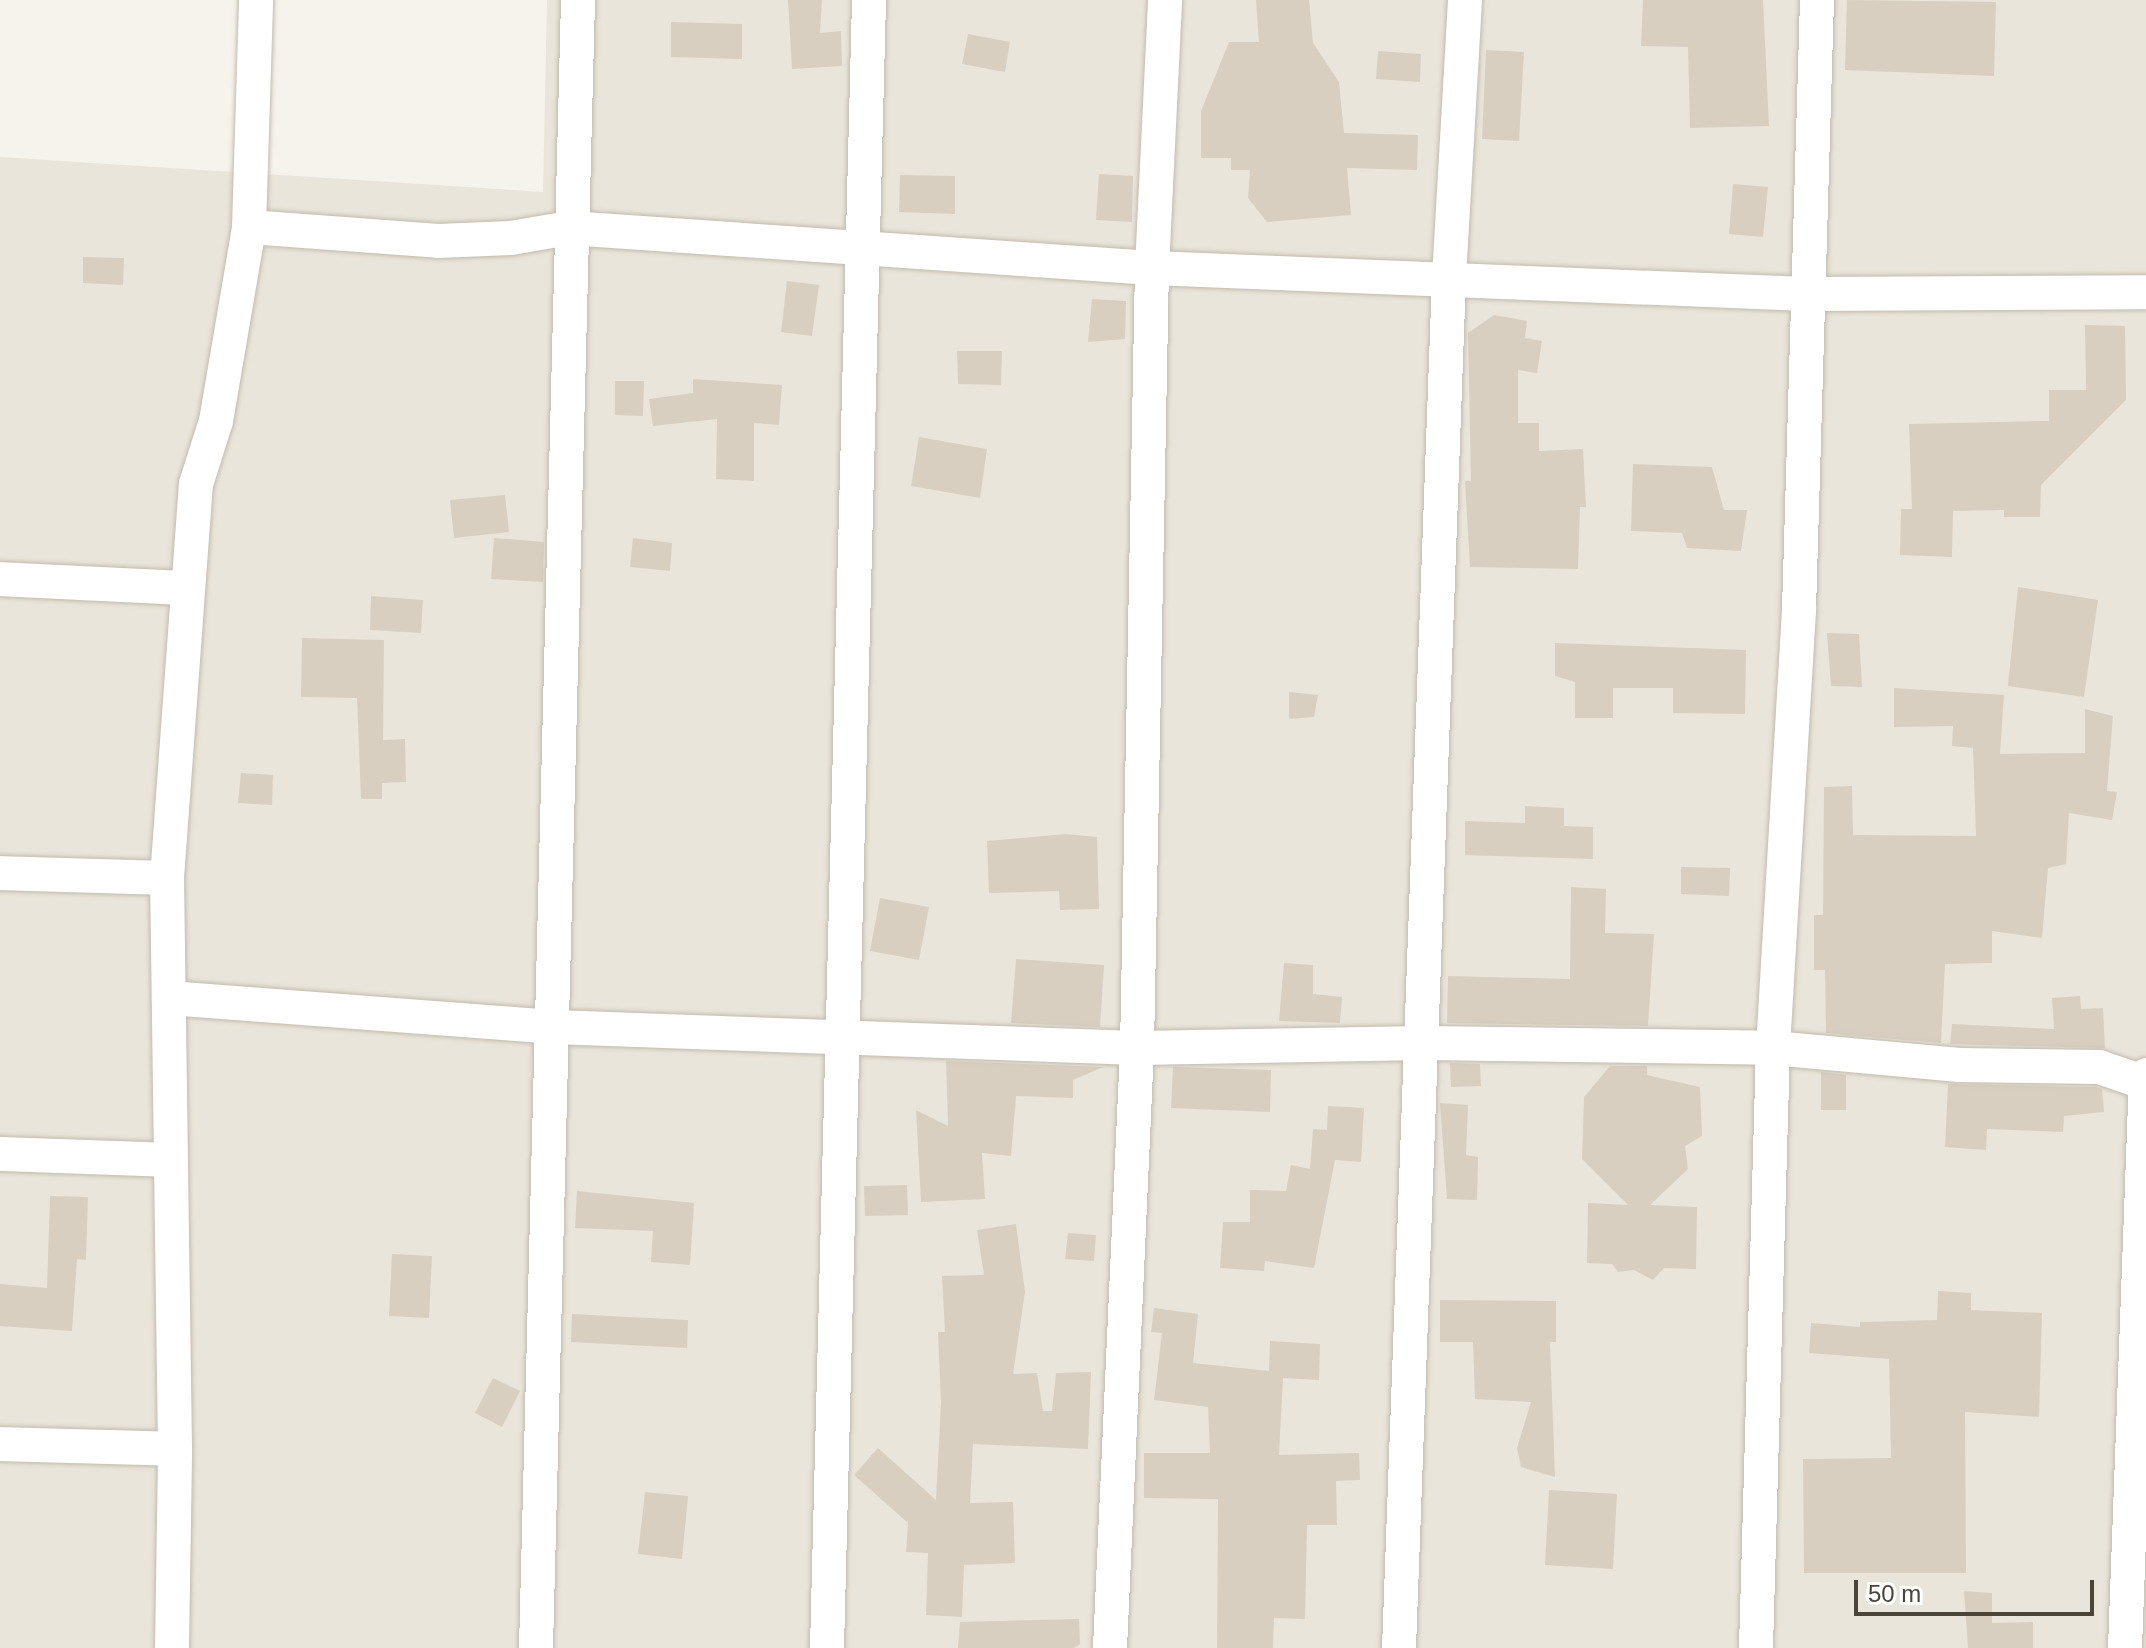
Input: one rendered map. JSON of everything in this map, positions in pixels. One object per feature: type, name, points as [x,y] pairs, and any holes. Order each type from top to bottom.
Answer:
[{"type":"street","points":[[172,1648],[175,1449],[167,878],[196,484],[216,421],[249,227],[256,0]]},
{"type":"street","points":[[536,1648],[553,1027],[569,228],[578,0]]},
{"type":"street","points":[[827,1648],[859,248],[869,0]]},
{"type":"street","points":[[1110,1648],[1137,1048],[1152,268],[1165,0]]},
{"type":"street","points":[[1399,1648],[1424,1043],[1449,278],[1465,0]]},
{"type":"street","points":[[1756,1648],[1773,1048],[1799,610],[1817,0]]},
{"type":"street","points":[[249,227],[438,241],[511,238],[569,228],[1152,268],[1806,294],[2146,292]]},
{"type":"street","points":[[0,579],[187,588]]},
{"type":"street","points":[[0,873],[167,878]]},
{"type":"street","points":[[169,998],[553,1027],[1137,1048],[1424,1043],[1773,1048],[1959,1065],[2099,1067],[2146,1083]]},
{"type":"street","points":[[2125,1648],[2146,1075]]},
{"type":"street","points":[[0,1154],[169,1160]]},
{"type":"street","points":[[0,1444],[175,1449]]},
{"type":"shaded area","points":[[547,0],[2146,0],[2146,1648],[0,1648],[0,157],[543,192]]},
{"type":"building","points":[[788,0],[822,0],[820,33],[841,31],[842,66],[792,69]]},
{"type":"building","points":[[1256,0],[1309,0],[1313,43],[1339,82],[1344,133],[1418,135],[1417,170],[1347,168],[1351,215],[1267,222],[1248,198],[1250,170],[1231,170],[1231,158],[1201,158],[1201,111],[1229,42],[1259,42]]},
{"type":"building","points":[[1643,0],[1763,0],[1769,126],[1690,128],[1688,47],[1641,46]]},
{"type":"building","points":[[1847,0],[1996,2],[1994,76],[1845,70]]},
{"type":"building","points":[[671,22],[742,24],[742,59],[671,57]]},
{"type":"building","points":[[968,34],[1010,42],[1005,72],[962,64]]},
{"type":"building","points":[[1486,50],[1524,52],[1519,141],[1482,139]]},
{"type":"building","points":[[1378,51],[1421,54],[1420,82],[1376,79]]},
{"type":"building","points":[[1099,174],[1133,176],[1132,222],[1096,220]]},
{"type":"building","points":[[900,175],[955,176],[955,214],[899,212]]},
{"type":"building","points":[[1733,184],[1768,187],[1763,237],[1729,234]]},
{"type":"building","points":[[83,257],[124,258],[123,285],[83,283]]},
{"type":"building","points":[[787,281],[819,285],[812,336],[781,332]]},
{"type":"building","points":[[1092,299],[1126,301],[1125,339],[1088,342]]},
{"type":"building","points":[[1494,315],[1527,321],[1525,338],[1542,341],[1537,373],[1518,370],[1518,423],[1539,423],[1539,451],[1583,449],[1586,507],[1580,507],[1578,569],[1470,567],[1465,481],[1471,481],[1468,333]]},
{"type":"building","points":[[2085,325],[2125,326],[2126,400],[2041,485],[2040,517],[2004,517],[2004,510],[1953,511],[1952,557],[1900,555],[1901,509],[1912,509],[1909,424],[2049,421],[2049,390],[2086,390]]},
{"type":"building","points":[[957,351],[1002,351],[1001,385],[958,384]]},
{"type":"building","points":[[693,379],[782,385],[779,425],[754,423],[754,481],[716,479],[717,419],[653,426],[649,399],[693,393]]},
{"type":"building","points":[[615,381],[644,381],[643,416],[615,415]]},
{"type":"building","points":[[919,437],[987,449],[980,498],[911,486]]},
{"type":"building","points":[[1633,464],[1712,467],[1724,510],[1747,510],[1741,551],[1687,548],[1682,533],[1631,531]]},
{"type":"building","points":[[505,495],[509,532],[454,538],[450,500]]},
{"type":"building","points":[[494,538],[544,542],[543,582],[491,579]]},
{"type":"building","points":[[633,538],[672,543],[670,571],[630,567]]},
{"type":"building","points":[[2018,587],[2098,600],[2084,697],[2008,686]]},
{"type":"building","points":[[371,596],[423,600],[421,633],[370,630]]},
{"type":"building","points":[[1827,633],[1859,634],[1862,687],[1831,686]]},
{"type":"building","points":[[302,638],[384,640],[383,740],[405,739],[406,782],[382,783],[382,799],[361,799],[357,698],[301,697]]},
{"type":"building","points":[[1555,643],[1746,650],[1745,714],[1673,713],[1673,688],[1613,688],[1613,718],[1575,718],[1575,682],[1555,676]]},
{"type":"building","points":[[1894,688],[2004,695],[2000,754],[2085,753],[2085,709],[2113,716],[2107,791],[2117,792],[2112,820],[2069,813],[2066,864],[2048,868],[2042,938],[1992,931],[1992,963],[1945,964],[1941,1043],[1826,1033],[1825,970],[1814,970],[1814,915],[1823,915],[1824,787],[1852,786],[1853,835],[1976,836],[1973,748],[1952,746],[1953,726],[1894,727]]},
{"type":"building","points":[[1289,692],[1318,695],[1314,717],[1289,719]]},
{"type":"building","points":[[241,773],[273,775],[272,805],[238,803]]},
{"type":"building","points":[[1525,806],[1564,808],[1564,826],[1593,827],[1593,859],[1465,855],[1465,821],[1525,823]]},
{"type":"building","points":[[1065,834],[1097,837],[1099,909],[1060,910],[1059,891],[989,893],[987,841]]},
{"type":"building","points":[[1681,867],[1730,868],[1729,896],[1681,894]]},
{"type":"building","points":[[1571,887],[1606,889],[1605,933],[1654,934],[1648,1026],[1447,1023],[1448,976],[1570,979]]},
{"type":"building","points":[[880,898],[929,907],[919,960],[870,951]]},
{"type":"building","points":[[1016,959],[1104,965],[1100,1027],[1011,1023]]},
{"type":"building","points":[[1284,963],[1313,965],[1313,994],[1342,997],[1340,1023],[1279,1021]]},
{"type":"building","points":[[2080,996],[2081,1009],[2103,1008],[2105,1048],[1950,1044],[1952,1024],[2054,1029],[2052,998]]},
{"type":"building","points":[[946,1061],[1103,1067],[1073,1080],[1073,1098],[1016,1096],[1011,1156],[982,1153],[985,1199],[921,1202],[916,1110],[948,1126]]},
{"type":"building","points":[[1450,1063],[1480,1064],[1481,1086],[1451,1087]]},
{"type":"building","points":[[1610,1066],[1647,1066],[1647,1075],[1700,1087],[1702,1136],[1685,1146],[1688,1169],[1650,1205],[1697,1207],[1696,1269],[1664,1268],[1653,1280],[1634,1270],[1618,1272],[1612,1264],[1587,1263],[1588,1203],[1628,1205],[1582,1159],[1584,1097]]},
{"type":"building","points":[[1173,1067],[1271,1070],[1270,1112],[1171,1108]]},
{"type":"building","points":[[1821,1072],[1846,1075],[1846,1110],[1821,1110]]},
{"type":"building","points":[[1948,1084],[2096,1087],[2102,1089],[2104,1112],[2064,1116],[2063,1132],[1987,1129],[1986,1150],[1945,1147]]},
{"type":"building","points":[[1440,1103],[1468,1105],[1466,1155],[1478,1157],[1477,1200],[1447,1199]]},
{"type":"building","points":[[1328,1106],[1364,1108],[1361,1162],[1335,1160],[1314,1268],[1265,1261],[1264,1271],[1220,1268],[1223,1222],[1250,1222],[1250,1190],[1286,1191],[1291,1165],[1310,1169],[1313,1129],[1327,1130]]},
{"type":"building","points":[[907,1185],[908,1215],[865,1216],[864,1186]]},
{"type":"building","points":[[577,1191],[694,1203],[690,1265],[651,1262],[653,1231],[575,1228]]},
{"type":"building","points":[[50,1196],[88,1197],[86,1260],[77,1259],[72,1331],[0,1326],[0,1284],[47,1288]]},
{"type":"building","points":[[1016,1224],[1025,1292],[1013,1374],[1037,1373],[1043,1411],[1052,1411],[1056,1373],[1091,1372],[1088,1449],[973,1444],[970,1503],[1013,1502],[1015,1563],[964,1565],[962,1617],[926,1615],[928,1553],[906,1552],[908,1523],[854,1475],[878,1448],[936,1500],[941,1403],[938,1332],[945,1332],[942,1276],[984,1275],[977,1230]]},
{"type":"building","points":[[1068,1233],[1096,1235],[1094,1261],[1065,1259]]},
{"type":"building","points":[[392,1254],[432,1256],[429,1318],[389,1316]]},
{"type":"building","points":[[1938,1291],[1971,1293],[1971,1310],[2042,1313],[2039,1417],[1965,1412],[1966,1573],[1804,1573],[1803,1459],[1891,1458],[1889,1359],[1809,1353],[1811,1323],[1860,1327],[1860,1322],[1937,1320]]},
{"type":"building","points":[[1440,1300],[1556,1301],[1556,1342],[1550,1342],[1555,1477],[1521,1467],[1517,1448],[1531,1402],[1475,1399],[1473,1342],[1440,1342]]},
{"type":"building","points":[[1154,1308],[1198,1314],[1193,1363],[1269,1371],[1270,1341],[1320,1344],[1319,1380],[1283,1378],[1279,1455],[1359,1453],[1360,1480],[1336,1481],[1337,1525],[1307,1525],[1305,1619],[1274,1618],[1273,1648],[1217,1648],[1218,1499],[1144,1498],[1144,1453],[1210,1453],[1208,1407],[1154,1400],[1162,1333],[1151,1332]]},
{"type":"building","points":[[572,1314],[688,1320],[687,1348],[571,1342]]},
{"type":"building","points":[[493,1378],[520,1391],[502,1427],[475,1413]]},
{"type":"building","points":[[1549,1490],[1617,1494],[1613,1569],[1545,1565]]},
{"type":"building","points":[[645,1492],[688,1496],[682,1559],[638,1554]]},
{"type":"building","points":[[1964,1591],[1992,1593],[1992,1623],[2033,1622],[2033,1648],[1968,1648]]},
{"type":"building","points":[[1079,1619],[1080,1644],[1074,1648],[958,1648],[960,1622]]}]
